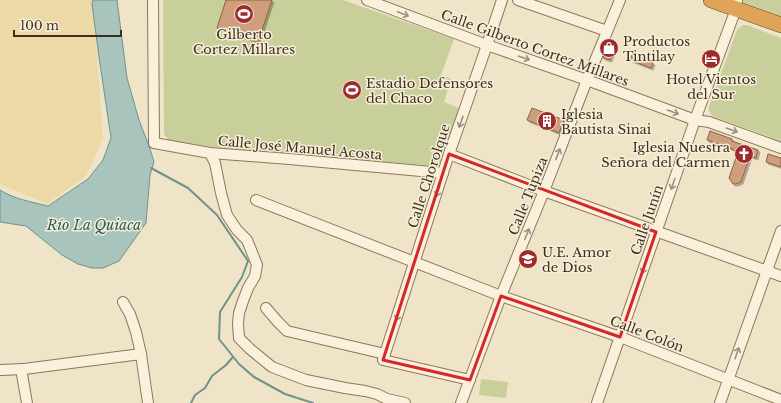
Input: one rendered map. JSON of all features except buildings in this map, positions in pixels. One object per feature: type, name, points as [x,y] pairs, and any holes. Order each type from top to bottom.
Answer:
[{"type":"highway","points":[[711,0],[737,4],[781,25]]},
{"type":"street","name":"Calle José Manuel Acosta","points":[[153,0],[154,143],[210,153],[443,173]]},
{"type":"street","name":"Calle Gilberto Cortez Millares","points":[[367,0],[487,46],[587,80],[695,120],[708,122],[781,148]]},
{"type":"street","name":"Calle Chorolque","points":[[384,357],[443,173],[502,0]]},
{"type":"street","points":[[518,0],[607,31]]},
{"type":"street","name":"Calle Tupiza","points":[[461,403],[501,296],[620,0]]},
{"type":"street","name":"Calle Junín","points":[[597,403],[695,120],[737,4]]},
{"type":"street","points":[[210,153],[227,215],[237,230],[247,240],[256,265],[255,276],[248,288],[239,314],[239,338],[272,367],[306,380],[365,391],[399,402]]},
{"type":"street","points":[[450,154],[544,191],[781,276]]},
{"type":"street","name":"Calle Colón","points":[[256,200],[501,296],[620,337],[781,400]]},
{"type":"street","points":[[720,403],[781,231]]},
{"type":"street","points":[[123,302],[130,314],[136,332],[141,354],[148,403]]},
{"type":"street","points":[[266,308],[287,331],[470,380]]},
{"type":"street","points":[[1,370],[21,369],[141,354]]},
{"type":"street","points":[[21,369],[27,403]]},
{"type":"highlighted area","points":[[449,154],[656,232],[620,337],[501,296],[470,380],[383,360]]},
{"type":"green space","name":"Estadio Defensores del Chaco","points":[[163,0],[343,0],[454,39],[441,75],[451,79],[444,102],[459,108],[440,166],[246,152],[168,140],[164,134]]},
{"type":"green space","points":[[741,0],[781,0],[781,21],[743,7]]},
{"type":"green space","points":[[743,25],[747,25],[781,38],[781,141],[712,116],[709,111],[709,106],[737,30]]},
{"type":"green space","points":[[481,379],[508,382],[506,398],[479,395]]},
{"type":"sand","points":[[0,0],[93,0],[103,139],[86,176],[47,204],[0,184]]},
{"type":"water","name":"Río La Quiaca","points":[[93,0],[117,0],[127,78],[139,120],[154,162],[150,175],[146,223],[119,261],[103,268],[92,268],[78,264],[62,255],[26,226],[0,222],[0,190],[29,202],[48,206],[88,179],[103,160],[111,138],[92,4]]},
{"type":"waterway","points":[[151,168],[188,188],[217,215],[248,261],[242,277],[220,312],[219,339],[239,364],[254,377],[285,394],[313,403]]},
{"type":"waterway","points":[[191,403],[195,395],[205,388],[212,376],[226,365],[233,357]]},
{"type":"place","name":"Gilberto Cortez Millares","points":[[244,14]]},
{"type":"place","name":"Productos Tintilay","points":[[609,48]]},
{"type":"place","name":"Hotel Vientos del Sur","points":[[711,59]]},
{"type":"place","name":"Estadio Defensores del Chaco","points":[[352,90]]},
{"type":"place","name":"Iglesia Bautista Sinai","points":[[547,121]]},
{"type":"place","name":"Iglesia Nuestra Señora del Carmen","points":[[744,154]]},
{"type":"place","name":"U.E. Amor de Dios","points":[[528,259]]}]
